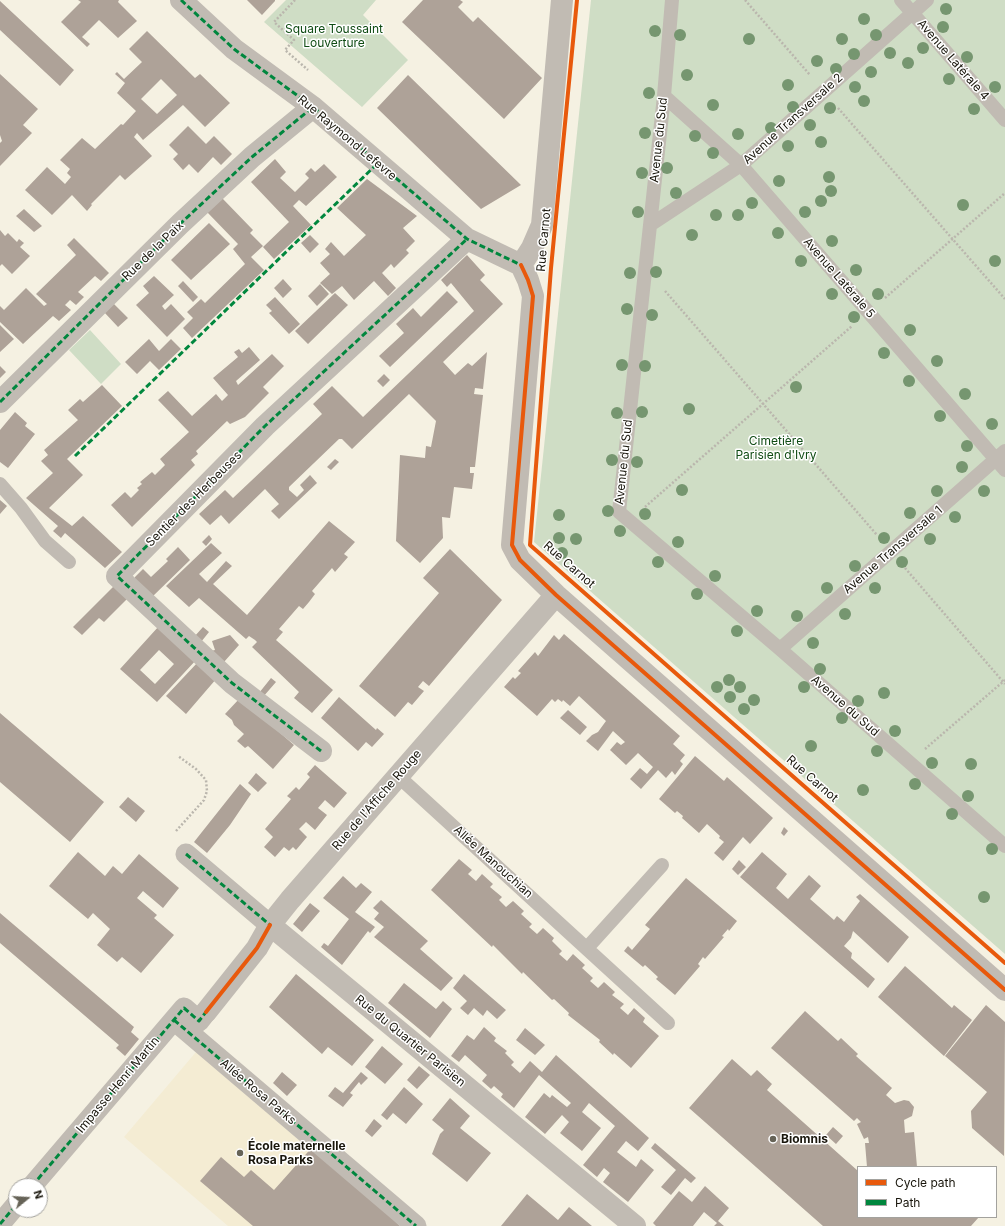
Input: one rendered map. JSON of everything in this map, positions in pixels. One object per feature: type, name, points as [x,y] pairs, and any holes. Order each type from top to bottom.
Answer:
[{"type":"street","name":"Rue Raymond Lefevre","points":[[181,0],[234,49],[312,108],[467,239],[520,265]]},
{"type":"street","name":"Rue Carnot","points":[[562,0],[542,225],[532,248],[520,265],[528,280],[532,296],[512,545],[520,560],[556,595],[1005,990]]},
{"type":"street","name":"Rue de la Paix","points":[[0,402],[185,219],[252,157],[312,108]]},
{"type":"street","name":"Sentier des Herbeuses","points":[[321,751],[232,683],[117,576],[266,426],[467,239]]},
{"type":"street","name":"Rue de l'Affiche Rouge","points":[[206,1012],[257,948],[270,925],[290,900],[556,595]]},
{"type":"street","name":"Rue du Quartier Parisien","points":[[186,854],[635,1226]]},
{"type":"street","name":"Impasse Henri Martin","points":[[39,1178],[184,1008],[199,1020],[206,1012]]},
{"type":"street","name":"Allée Rosa Parks","points":[[174,1020],[416,1226]]},
{"type":"street","points":[[0,1224],[8,1214]]},
{"type":"lane","name":"Avenue du Sud","points":[[672,0],[664,96],[619,512],[780,649],[1005,846]]},
{"type":"lane","name":"Avenue Latérale 4","points":[[901,0],[1005,120]]},
{"type":"lane","name":"Avenue Transversale 2","points":[[650,225],[741,165],[927,0]]},
{"type":"lane","name":"Avenue Latérale 5","points":[[664,96],[741,165],[869,312],[1000,455],[1005,470]]},
{"type":"lane","name":"Avenue Transversale 1","points":[[780,649],[1000,455]]},
{"type":"lane","points":[[0,484],[22,508],[45,542],[68,562]]},
{"type":"lane","name":"Allée Manouchian","points":[[398,776],[668,1023]]},
{"type":"lane","points":[[587,948],[662,865]]},
{"type":"path","points":[[289,90],[308,70],[285,50],[294,40],[274,22],[295,0]]},
{"type":"path","points":[[745,0],[1005,299]]},
{"type":"path","points":[[629,520],[1005,193]]},
{"type":"path","points":[[645,268],[1004,682],[910,763]]},
{"type":"path","points":[[178,756],[196,769],[206,780],[207,791],[204,800],[174,834],[186,854]]},
{"type":"shaded area","points":[[196,1052],[400,1226],[228,1226],[124,1137]]},
{"type":"green space","name":"Square Toussaint Louverture","points":[[286,0],[376,0],[363,15],[408,60],[362,107],[264,22]]},
{"type":"green space","name":"Cimetière Parisien d'Ivry","points":[[591,0],[1005,0],[1005,954],[534,542]]},
{"type":"green space","points":[[90,330],[121,364],[101,384],[69,350]]},
{"type":"building","points":[[78,0],[119,0],[118,2],[137,21],[118,38],[99,20],[82,37],[90,44],[87,47],[61,22],[81,2]]},
{"type":"building","points":[[247,0],[275,0],[275,1],[262,15]]},
{"type":"building","points":[[423,0],[460,0],[463,2],[458,7],[473,22],[478,17],[542,78],[504,119],[402,22]]},
{"type":"building","points":[[0,1],[74,70],[60,86],[0,30]]},
{"type":"building","points":[[147,31],[195,78],[200,74],[230,103],[205,127],[183,105],[143,140],[137,133],[134,137],[152,156],[125,180],[120,175],[91,204],[92,205],[87,211],[72,195],[52,215],[25,190],[47,167],[65,184],[71,177],[67,173],[70,169],[60,160],[82,138],[95,149],[121,124],[123,125],[136,111],[117,93],[125,83],[115,74],[117,72],[124,79],[142,62],[129,49]],"holes":[[[161,79],[177,95],[157,114],[141,99]]]},
{"type":"building","points":[[0,74],[38,109],[23,125],[32,133],[0,166],[0,143],[2,141],[0,135]]},
{"type":"building","points":[[408,75],[521,185],[481,209],[377,108]]},
{"type":"building","points":[[188,126],[206,144],[214,136],[232,154],[221,165],[213,157],[198,173],[189,164],[183,170],[173,159],[178,154],[169,145]]},
{"type":"building","points":[[275,159],[286,172],[280,178],[295,192],[309,178],[305,174],[311,168],[315,172],[324,164],[337,177],[306,206],[299,200],[293,206],[311,225],[274,259],[263,247],[289,222],[251,182]]},
{"type":"building","points":[[367,179],[417,216],[403,228],[415,241],[406,250],[409,253],[394,268],[391,264],[382,273],[396,288],[388,296],[374,281],[354,300],[342,286],[332,294],[320,283],[330,274],[320,263],[330,254],[325,249],[331,242],[344,256],[366,235],[337,208]]},
{"type":"building","points":[[222,198],[253,230],[250,233],[263,246],[251,257],[264,270],[192,338],[183,328],[193,318],[187,312],[201,299],[205,303],[245,264],[233,249],[238,244],[207,212]]},
{"type":"building","points":[[24,209],[42,226],[34,232],[16,216]]},
{"type":"building","points":[[209,223],[230,244],[191,280],[171,260]]},
{"type":"building","points":[[0,230],[5,236],[8,233],[17,242],[19,239],[24,243],[20,247],[30,256],[12,274],[2,264],[0,266]]},
{"type":"building","points":[[310,235],[319,244],[310,253],[301,243]]},
{"type":"building","points":[[74,238],[109,273],[101,281],[95,276],[78,292],[84,297],[76,305],[70,300],[65,305],[71,310],[59,321],[53,316],[23,344],[0,322],[0,306],[4,310],[26,288],[44,306],[47,304],[36,294],[76,255],[67,245]]},
{"type":"building","points":[[467,255],[485,275],[480,280],[503,304],[443,362],[455,375],[468,363],[472,366],[487,352],[483,389],[475,388],[474,394],[483,395],[475,467],[470,467],[470,473],[474,473],[472,489],[454,487],[450,518],[442,517],[443,538],[420,563],[396,541],[400,455],[425,458],[426,446],[431,447],[436,421],[409,394],[352,449],[342,439],[339,439],[289,487],[289,490],[297,497],[304,490],[300,485],[310,475],[317,483],[279,519],[271,511],[279,504],[265,489],[229,524],[221,515],[210,525],[199,514],[225,490],[233,498],[322,414],[313,404],[332,386],[363,417],[474,311],[451,283],[447,287],[441,280]]},
{"type":"building","points":[[154,276],[174,295],[162,306],[165,310],[171,304],[185,319],[167,337],[136,305],[149,293],[143,286]]},
{"type":"building","points":[[283,279],[292,289],[283,298],[274,288]]},
{"type":"building","points":[[183,281],[198,297],[193,302],[178,286]]},
{"type":"building","points":[[320,284],[329,294],[317,306],[308,296]]},
{"type":"building","points":[[447,291],[458,302],[390,367],[379,356],[404,333],[396,324],[413,308],[421,317]]},
{"type":"building","points":[[335,293],[348,305],[308,344],[295,331]]},
{"type":"building","points":[[275,297],[300,324],[289,334],[269,313],[272,311],[266,305]]},
{"type":"building","points":[[113,303],[128,318],[118,327],[104,312]]},
{"type":"building","points":[[0,325],[14,339],[0,352]]},
{"type":"building","points":[[149,339],[159,351],[171,339],[181,349],[159,370],[150,361],[137,374],[125,362]]},
{"type":"building","points":[[249,347],[260,360],[236,381],[238,385],[272,354],[284,366],[263,387],[269,393],[245,417],[230,424],[227,421],[196,451],[198,454],[191,460],[195,465],[132,527],[111,505],[125,492],[131,498],[139,490],[137,488],[142,484],[140,482],[152,472],[155,475],[165,465],[160,459],[189,432],[158,400],[168,391],[192,416],[216,394],[222,401],[228,395],[213,378],[238,357],[234,352],[239,349],[242,353]]},
{"type":"building","points":[[0,366],[6,372],[0,378]]},
{"type":"building","points":[[384,374],[390,380],[383,387],[377,381]]},
{"type":"building","points":[[102,385],[122,406],[67,459],[83,475],[49,508],[72,526],[83,516],[122,552],[105,568],[65,533],[61,538],[53,531],[58,526],[26,498],[53,473],[41,461],[48,455],[44,450],[78,420],[68,410],[80,399],[83,402]]},
{"type":"building","points":[[15,412],[27,423],[25,426],[35,434],[8,468],[0,462],[0,430]]},
{"type":"building","points":[[335,459],[339,462],[331,470],[327,467]]},
{"type":"building","points":[[0,500],[7,506],[0,514]]},
{"type":"building","points":[[329,521],[355,542],[344,554],[348,557],[335,572],[332,568],[312,591],[315,594],[303,609],[299,606],[279,629],[283,632],[276,640],[333,690],[312,713],[294,698],[299,692],[252,647],[257,642],[255,640],[249,636],[246,639],[199,598],[189,607],[166,586],[211,543],[222,553],[199,574],[207,582],[226,561],[232,566],[213,584],[247,615]]},
{"type":"building","points":[[209,535],[212,539],[206,546],[202,542]]},
{"type":"building","points":[[178,547],[190,560],[151,598],[135,584],[135,577],[143,569],[151,577],[168,561],[166,559]]},
{"type":"building","points":[[450,549],[502,600],[429,686],[423,681],[418,687],[424,691],[412,705],[408,702],[395,717],[359,686],[439,593],[423,578]]},
{"type":"building","points":[[114,586],[128,598],[104,622],[99,618],[82,635],[73,627]]},
{"type":"building","points":[[159,626],[197,659],[157,702],[120,669]],"holes":[[[159,650],[174,664],[155,684],[140,670]]]},
{"type":"building","points":[[203,627],[209,632],[201,642],[194,637]]},
{"type":"building","points":[[564,634],[680,736],[673,744],[685,755],[680,761],[683,764],[675,775],[672,771],[666,778],[658,770],[641,789],[630,779],[640,768],[647,774],[653,767],[638,753],[626,765],[610,750],[617,742],[621,745],[625,742],[613,731],[598,751],[586,741],[598,732],[606,721],[579,696],[570,706],[563,700],[562,702],[558,699],[555,702],[552,699],[537,716],[504,687],[513,677],[515,679],[521,673],[518,671],[535,652],[538,656],[554,635],[559,640]]},
{"type":"building","points":[[230,635],[239,645],[224,662],[211,651],[215,650],[212,641]]},
{"type":"building","points":[[198,662],[217,678],[186,714],[166,696]]},
{"type":"building","points":[[271,678],[276,682],[263,697],[259,693]]},
{"type":"building","points":[[339,697],[376,730],[377,728],[384,734],[372,747],[366,742],[358,751],[321,718]]},
{"type":"building","points":[[240,698],[294,745],[273,769],[248,746],[245,748],[237,741],[244,734],[225,714]]},
{"type":"building","points":[[568,710],[587,727],[580,735],[560,718]]},
{"type":"building","points":[[0,713],[104,802],[70,842],[0,782]]},
{"type":"building","points":[[695,756],[724,781],[727,777],[773,818],[750,844],[743,837],[723,861],[714,853],[724,842],[719,838],[720,836],[707,824],[699,833],[682,818],[683,816],[677,811],[675,813],[659,799]]},
{"type":"building","points":[[315,765],[347,793],[334,808],[325,800],[318,808],[327,815],[315,830],[306,822],[299,829],[307,837],[296,850],[293,847],[289,851],[284,847],[275,857],[264,847],[273,837],[265,829],[291,799],[287,796],[296,787],[299,790],[310,777],[307,774]]},
{"type":"building","points":[[256,773],[267,783],[258,792],[248,783]]},
{"type":"building","points":[[240,784],[251,794],[230,825],[207,853],[194,842]]},
{"type":"building","points":[[128,797],[145,811],[136,822],[119,807]]},
{"type":"building","points":[[784,827],[788,831],[784,836],[781,833]]},
{"type":"building","points":[[78,852],[105,876],[113,866],[122,874],[139,854],[179,888],[163,908],[143,891],[137,898],[157,915],[154,918],[174,935],[141,973],[122,957],[117,962],[97,945],[110,929],[93,913],[88,919],[49,886]]},
{"type":"building","points":[[762,852],[787,874],[776,888],[788,899],[809,875],[821,886],[810,899],[834,920],[837,916],[844,922],[860,901],[856,897],[860,894],[909,937],[888,963],[853,931],[851,938],[844,946],[852,953],[851,958],[875,979],[868,988],[740,877]]},
{"type":"building","points":[[459,859],[472,870],[468,874],[476,881],[482,874],[493,884],[490,887],[502,897],[499,900],[506,907],[513,901],[524,911],[521,914],[532,924],[529,927],[537,934],[543,928],[554,938],[552,941],[562,951],[559,954],[567,961],[573,954],[585,965],[582,968],[593,978],[590,981],[598,988],[604,982],[615,992],[612,995],[624,1004],[620,1008],[628,1015],[634,1008],[645,1018],[643,1022],[659,1036],[631,1068],[614,1053],[613,1055],[599,1042],[600,1040],[568,1015],[569,1013],[554,999],[552,1000],[523,972],[522,974],[493,945],[492,947],[431,890]]},
{"type":"building","points":[[739,860],[746,867],[738,875],[732,869]]},
{"type":"building","points":[[343,876],[356,888],[361,883],[372,892],[355,912],[375,927],[370,933],[368,931],[342,965],[321,947],[324,943],[328,946],[349,919],[323,898]]},
{"type":"building","points":[[686,878],[737,921],[729,931],[728,929],[722,936],[724,937],[705,959],[703,957],[698,964],[700,966],[675,995],[656,979],[658,977],[645,965],[643,967],[624,951],[628,946],[632,950],[650,929],[645,925]]},
{"type":"building","points":[[381,900],[428,941],[420,949],[453,978],[441,991],[374,937],[384,927],[374,919],[379,913],[373,908]]},
{"type":"building","points":[[310,903],[320,911],[302,932],[293,924]]},
{"type":"building","points":[[0,913],[134,1027],[131,1032],[139,1039],[125,1056],[116,1048],[119,1045],[0,943]]},
{"type":"building","points":[[905,966],[952,1008],[954,1005],[972,1020],[944,1056],[878,997]]},
{"type":"building","points":[[296,974],[374,1040],[352,1066],[328,1047],[322,1054],[269,1007]]},
{"type":"building","points":[[464,974],[506,1010],[497,1019],[487,1010],[483,1016],[474,1008],[468,1015],[460,1008],[467,1001],[453,988]]},
{"type":"building","points":[[404,983],[436,1009],[443,1001],[452,1009],[430,1038],[388,1003]]},
{"type":"building","points":[[986,1005],[1005,1022],[1004,1156],[972,1128],[971,1111],[987,1092],[945,1056]]},
{"type":"building","name":"Biomnis","points":[[805,1011],[838,1041],[841,1038],[858,1054],[856,1056],[892,1088],[886,1095],[895,1103],[904,1100],[909,1101],[914,1107],[912,1116],[904,1120],[905,1133],[914,1132],[917,1166],[867,1166],[865,1143],[869,1143],[868,1137],[864,1139],[857,1124],[861,1122],[857,1118],[854,1121],[771,1048]]},
{"type":"building","points":[[484,1027],[496,1038],[494,1041],[507,1051],[505,1053],[514,1062],[511,1065],[520,1073],[530,1061],[542,1072],[556,1055],[649,1138],[638,1151],[626,1141],[617,1152],[636,1167],[641,1159],[654,1170],[628,1202],[603,1182],[610,1173],[604,1168],[597,1177],[583,1165],[615,1126],[589,1103],[582,1112],[601,1128],[582,1151],[560,1133],[569,1122],[562,1115],[545,1134],[525,1117],[544,1093],[550,1098],[552,1095],[567,1107],[571,1103],[539,1075],[514,1108],[501,1097],[503,1094],[494,1086],[491,1089],[482,1081],[487,1075],[465,1055],[459,1062],[451,1056],[467,1035],[474,1040]]},
{"type":"building","points":[[525,1028],[545,1045],[535,1055],[516,1040]]},
{"type":"building","points":[[382,1046],[403,1064],[385,1084],[365,1067]]},
{"type":"building","name":"Biomnis","points":[[732,1059],[751,1076],[757,1070],[772,1084],[767,1090],[857,1170],[857,1218],[978,1218],[971,1226],[823,1226],[689,1108]]},
{"type":"building","points":[[419,1066],[430,1075],[417,1089],[407,1080]]},
{"type":"building","points":[[282,1072],[297,1085],[287,1096],[273,1083]]},
{"type":"building","points":[[361,1072],[368,1078],[361,1085],[359,1082],[350,1093],[353,1095],[343,1107],[328,1096],[335,1087],[343,1093]]},
{"type":"building","points":[[404,1087],[423,1104],[406,1124],[393,1113],[387,1120],[381,1115]]},
{"type":"building","points":[[450,1098],[470,1116],[460,1128],[491,1153],[467,1182],[432,1154],[440,1134],[444,1130],[432,1120]]},
{"type":"building","points":[[374,1119],[382,1126],[372,1137],[365,1131]]},
{"type":"building","points":[[833,1127],[843,1136],[836,1144],[826,1135]]},
{"type":"building","points":[[655,1143],[696,1178],[691,1183],[685,1178],[671,1195],[661,1187],[676,1170],[651,1148]]},
{"type":"building","points":[[315,1144],[400,1226],[253,1226],[200,1181],[221,1157],[244,1177],[251,1170],[274,1190]]},
{"type":"building","points":[[705,1186],[729,1208],[718,1221],[724,1226],[714,1226],[717,1223],[704,1212],[693,1226],[656,1226],[653,1223],[679,1191],[692,1202]]},
{"type":"building","points":[[527,1194],[558,1220],[569,1207],[592,1226],[501,1226]]},
{"type":"marked path","points":[[181,0],[234,49],[313,107],[467,239],[521,265]]},
{"type":"marked path","points":[[0,402],[180,224],[252,157],[313,107]]},
{"type":"marked path","points":[[75,456],[378,163]]},
{"type":"marked path","points":[[321,751],[232,683],[117,576],[265,426],[467,239]]},
{"type":"marked path","points":[[186,854],[270,925]]},
{"type":"marked path","points":[[39,1178],[184,1008],[199,1021],[206,1012]]},
{"type":"marked path","points":[[174,1020],[416,1226]]},
{"type":"marked path","points":[[0,1224],[8,1214]]},
{"type":"cycle path","points":[[577,0],[551,268],[530,545],[1005,963]]},
{"type":"cycle path","points":[[521,265],[533,296],[512,545],[520,560],[556,595],[1005,990]]},
{"type":"cycle path","points":[[206,1012],[257,948],[270,925]]},
{"type":"place","name":"Biomnis","points":[[773,1139]]},
{"type":"place","name":"École maternelle Rosa Parks","points":[[240,1153]]}]
